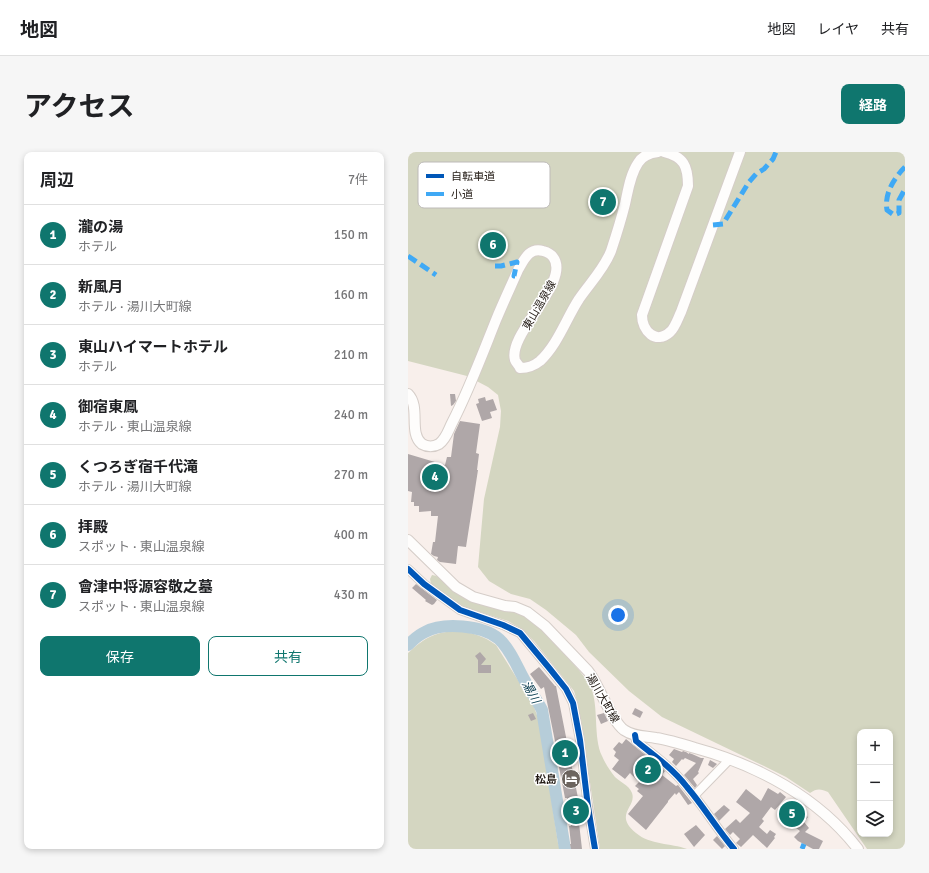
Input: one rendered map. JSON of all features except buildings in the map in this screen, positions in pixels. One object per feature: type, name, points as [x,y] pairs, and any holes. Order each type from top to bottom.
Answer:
[{"type":"main road","name":"東山温泉線","points":[[408,394],[413,405],[414,433],[422,444],[435,446],[443,440],[447,434],[460,408],[518,270],[529,253],[541,250],[551,255],[557,263],[557,270],[554,279],[543,299],[517,342],[514,352],[515,361],[520,368],[527,368],[535,365],[541,360],[563,330],[579,299],[607,259],[637,164],[641,159],[651,153],[658,152]]},
{"type":"main road","points":[[664,152],[675,155],[682,160],[688,174],[688,186],[642,315],[644,328],[650,335],[656,336],[663,336],[671,332],[681,312],[740,152]]},
{"type":"main road","name":"湯川大町線","points":[[408,540],[464,592],[487,601],[521,609],[536,618],[588,671],[595,680],[615,720],[625,731],[635,735],[657,738],[695,748],[770,777],[797,793],[832,819],[858,849]]},
{"type":"street","points":[[408,569],[424,584],[460,610],[503,625],[520,633],[566,689],[573,703],[580,740],[588,807],[595,849]]},
{"type":"street","points":[[635,735],[636,741],[673,771],[734,849]]},
{"type":"street","points":[[694,796],[728,760]]},
{"type":"green space","points":[[408,152],[905,152],[905,849],[867,849],[859,837],[893,837],[893,729],[857,729],[857,834],[828,792],[823,790],[815,790],[810,793],[786,777],[662,717],[629,691],[589,652],[576,635],[546,610],[530,599],[511,594],[489,581],[478,567],[484,499],[500,427],[501,411],[498,395],[488,387],[467,376],[408,361]]},
{"type":"green space","points":[[432,575],[442,579],[459,592],[505,607],[529,617],[543,628],[579,670],[591,688],[595,704],[599,749],[615,777],[627,786],[632,793],[632,802],[626,816],[626,821],[629,826],[636,833],[648,840],[687,849],[600,849],[582,729],[574,691],[534,641],[520,628],[508,621],[460,606],[431,584],[430,579]]},
{"type":"green space","points":[[459,631],[478,635],[496,645],[533,704],[541,732],[560,849],[408,849],[408,653],[431,636]]},
{"type":"waterway","name":"湯川","points":[[408,645],[418,636],[433,629],[463,626],[492,634],[507,648],[542,710],[565,849]]},
{"type":"marked path","points":[[713,225],[723,224],[749,182],[756,174],[764,169],[773,159],[776,152]]},
{"type":"marked path","points":[[905,167],[897,176],[888,192],[886,204],[887,210],[894,215],[899,213],[899,200],[905,189]]},
{"type":"marked path","points":[[408,256],[436,275]]},
{"type":"marked path","points":[[495,266],[517,262],[515,276]]},
{"type":"marked path","points":[[802,849],[804,844]]},
{"type":"cycle path","points":[[408,569],[424,584],[460,610],[503,625],[520,633],[566,689],[573,703],[580,740],[588,807],[595,849]]},
{"type":"cycle path","points":[[635,735],[636,741],[663,762],[682,780],[734,849]]},
{"type":"place","name":"會津中将源容敬之墓","points":[[603,202]]},
{"type":"place","name":"拝殿","points":[[493,245]]},
{"type":"place","name":"御宿東鳳","points":[[435,477]]},
{"type":"place","name":"瀧の湯","points":[[565,753]]},
{"type":"place","name":"新風月","points":[[648,770]]},
{"type":"place","name":"松島","points":[[571,779]]},
{"type":"place","name":"東山ハイマートホテル","points":[[576,811]]},
{"type":"place","name":"くつろぎ宿千代滝","points":[[792,814]]}]
